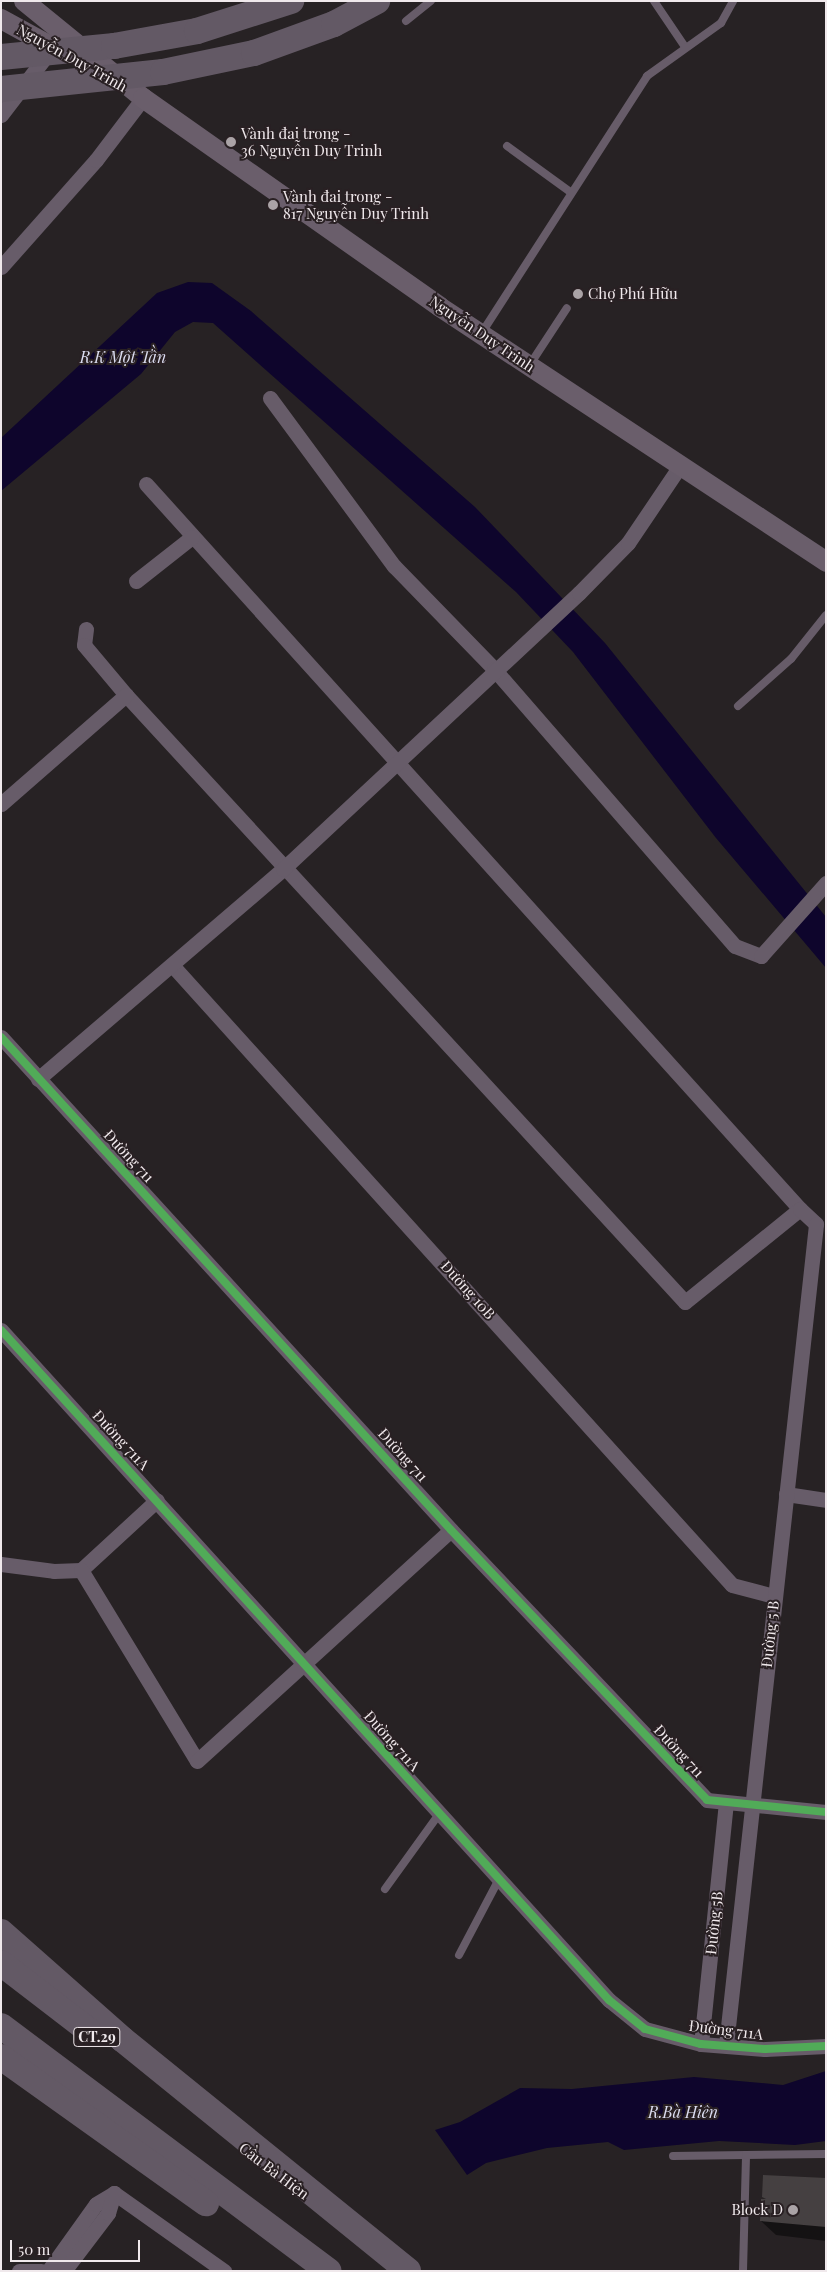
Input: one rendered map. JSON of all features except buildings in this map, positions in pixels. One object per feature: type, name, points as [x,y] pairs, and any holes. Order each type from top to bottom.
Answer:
[{"type":"highway","points":[[1,57],[114,46],[197,31],[291,1]]},
{"type":"highway","points":[[1,89],[163,72],[254,53],[334,24],[377,1]]},
{"type":"highway","points":[[1,1932],[202,2109]]},
{"type":"highway","name":"CT.29","points":[[1,1963],[202,2109]]},
{"type":"highway","points":[[1,2026],[282,2246],[305,2271]]},
{"type":"highway","points":[[1,2057],[105,2132],[282,2246],[328,2271]]},
{"type":"highway","name":"Cầu Bà Hiện","points":[[202,2109],[408,2271]]},
{"type":"main road","name":"Nguyễn Duy Trinh","points":[[24,1],[143,98],[481,334],[826,562]]},
{"type":"main road","name":"Nguyễn Duy Trinh","points":[[1,19],[143,98]]},
{"type":"street","points":[[1,115],[53,48]]},
{"type":"street","points":[[1,267],[96,160],[143,98]]},
{"type":"street","points":[[270,398],[394,566],[494,669],[735,946],[758,957],[772,946],[826,883]]},
{"type":"street","points":[[38,1079],[283,869],[400,764],[494,669],[514,654],[579,593],[628,543],[680,466]]},
{"type":"street","points":[[146,484],[800,1208],[821,1224]]},
{"type":"street","points":[[136,581],[192,536]]},
{"type":"street","points":[[86,629],[84,644],[126,695],[283,869],[685,1302],[800,1208]]},
{"type":"street","points":[[1,804],[126,695]]},
{"type":"street","name":"Đường 10B","points":[[172,964],[732,1585],[774,1596]]},
{"type":"street","name":"Đường 711","points":[[1,1037],[451,1530],[707,1800],[826,1812]]},
{"type":"street","name":"Đường 5 B","points":[[726,2045],[774,1596],[821,1224]]},
{"type":"street","name":"Đường 711A","points":[[1,1330],[158,1500],[498,1881],[609,2000],[645,2028],[701,2044],[826,2046]]},
{"type":"street","points":[[786,1494],[826,1500]]},
{"type":"street","points":[[1,1564],[54,1571],[81,1570],[158,1500]]},
{"type":"street","points":[[81,1570],[197,1761],[302,1662],[451,1530]]},
{"type":"street","name":"Đường 5B","points":[[701,2044],[726,1803]]},
{"type":"street","points":[[48,2271],[96,2204],[114,2193]]},
{"type":"street","points":[[64,2271],[108,2213],[114,2193]]},
{"type":"street","points":[[114,2193],[224,2271]]},
{"type":"street","points":[[20,2271],[41,2271]]},
{"type":"lane","points":[[406,21],[431,1]]},
{"type":"lane","points":[[654,1],[686,47]]},
{"type":"lane","points":[[481,334],[569,191],[646,76],[721,23],[734,1]]},
{"type":"lane","points":[[507,146],[569,191]]},
{"type":"lane","points":[[529,366],[567,308]]},
{"type":"lane","points":[[738,706],[791,659],[826,615]]},
{"type":"lane","points":[[385,1889],[438,1814]]},
{"type":"lane","points":[[459,1955],[498,1881]]},
{"type":"lane","points":[[673,2156],[826,2154]]},
{"type":"lane","points":[[743,2271],[746,2155]]},
{"type":"water","name":"R.K Một Tần","points":[[188,282],[212,283],[251,311],[475,507],[605,643],[826,917],[826,968],[716,838],[573,652],[516,592],[213,323],[193,322],[175,332],[141,374],[1,491],[1,438],[157,293]]},
{"type":"water","name":"R.Bà Hiên","points":[[826,2071],[826,2141],[795,2145],[719,2141],[624,2150],[608,2142],[547,2148],[486,2163],[467,2175],[435,2130],[460,2122],[520,2088],[572,2089],[694,2077],[783,2085]]},
{"type":"cycle path","points":[[1,1037],[451,1530],[707,1800],[826,1812]]},
{"type":"cycle path","points":[[1,1330],[609,2000],[645,2029],[701,2044],[765,2049],[826,2046]]},
{"type":"place","name":"Vành đai trong - 36 Nguyễn Duy Trinh","points":[[231,142]]},
{"type":"place","name":"Vành đai trong - 817 Nguyễn Duy Trinh","points":[[273,205]]},
{"type":"place","name":"Chợ Phú Hữu","points":[[578,294]]},
{"type":"place","name":"Block D","points":[[793,2210]]}]
